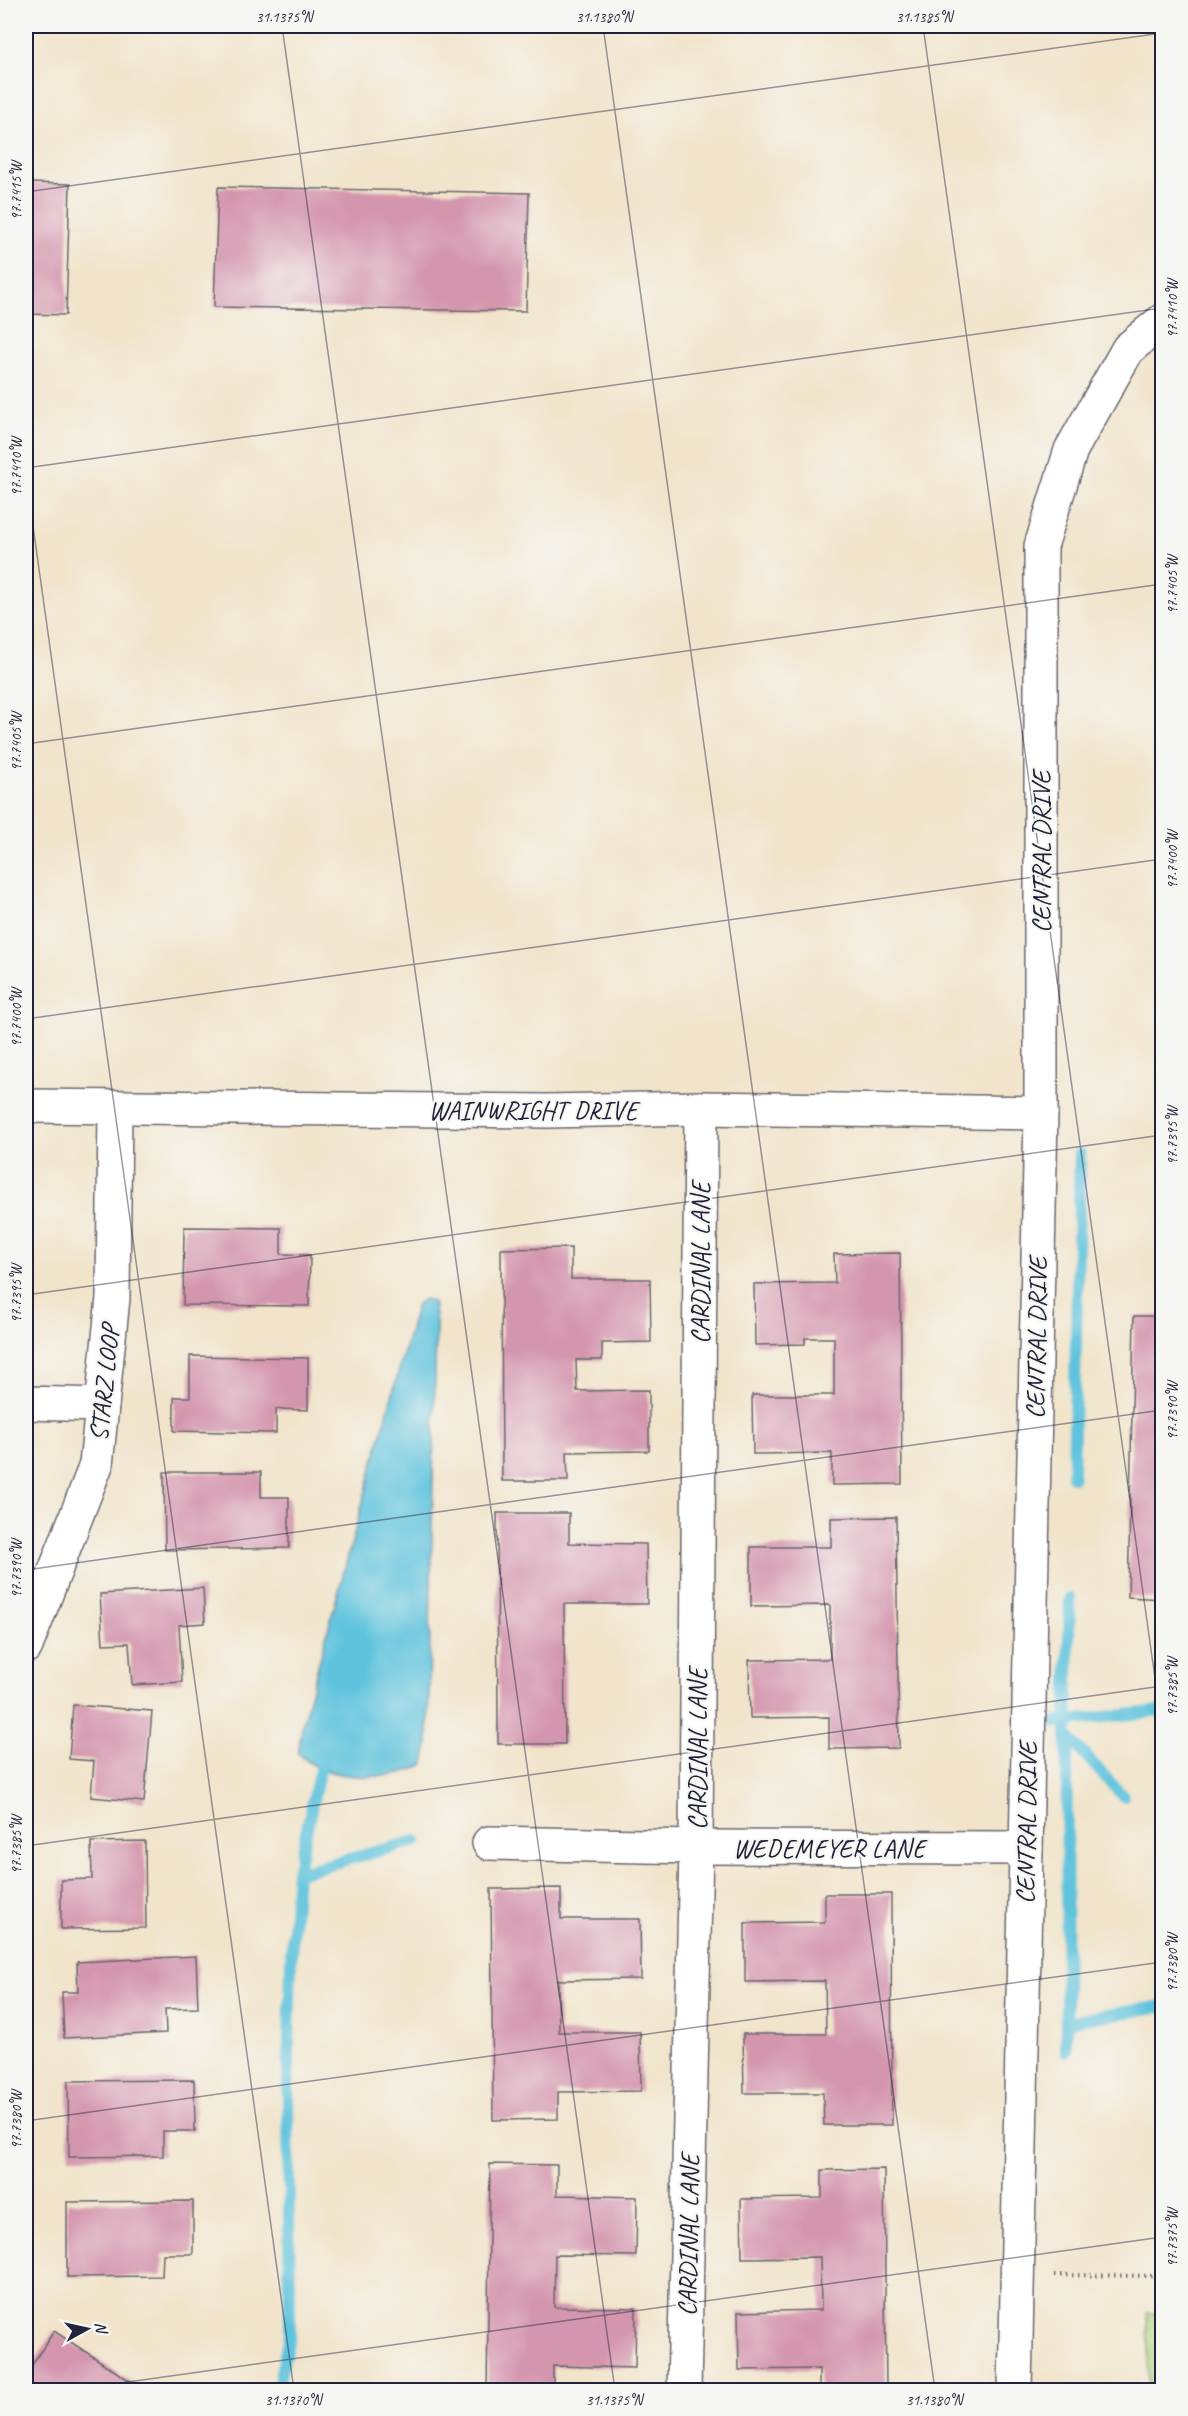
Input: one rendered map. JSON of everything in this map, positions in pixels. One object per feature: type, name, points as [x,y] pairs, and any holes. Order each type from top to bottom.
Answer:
[{"type":"street","name":"CENTRAL DRIVE","points":[[1015,2391],[1041,1113],[1041,546],[1071,450],[1128,349],[1162,321]]},
{"type":"street","name":"WAINWRIGHT DRIVE","points":[[26,1106],[547,1111],[701,1108],[1041,1113]]},
{"type":"street","name":"STARZ LOOP","points":[[26,1646],[96,1465],[113,1298],[116,1107]]},
{"type":"street","name":"CARDINAL LANE","points":[[684,2391],[696,1847],[701,1108]]},
{"type":"street","points":[[26,1403],[102,1405]]},
{"type":"street","name":"WEDEMEYER LANE","points":[[489,1843],[696,1847],[1026,1848]]},
{"type":"path","points":[[1017,2274],[1162,2276]]},
{"type":"green space","points":[[1147,2313],[1162,2313],[1162,2390],[1149,2390]]},
{"type":"water","points":[[424,1299],[433,1302],[436,1323],[428,1744],[424,1764],[401,1773],[360,1776],[333,1773],[319,1768],[298,1753],[303,1721],[417,1304]]},
{"type":"building","points":[[26,183],[70,184],[66,315],[26,314]]},
{"type":"building","points":[[218,187],[529,193],[526,311],[214,307]]},
{"type":"building","points":[[184,1227],[281,1228],[281,1254],[310,1255],[309,1306],[183,1305]]},
{"type":"building","points":[[571,1248],[571,1279],[650,1279],[651,1342],[602,1343],[602,1360],[576,1360],[577,1391],[649,1390],[649,1451],[567,1452],[568,1481],[502,1481],[501,1249]]},
{"type":"building","points":[[900,1253],[902,1484],[832,1485],[832,1453],[753,1454],[752,1395],[834,1395],[834,1338],[805,1338],[805,1344],[755,1345],[754,1284],[835,1283],[834,1254]]},
{"type":"building","points":[[1134,1316],[1162,1316],[1162,1599],[1128,1597]]},
{"type":"building","points":[[190,1356],[308,1358],[308,1410],[276,1409],[276,1433],[174,1431],[174,1397],[190,1397]]},
{"type":"building","points":[[164,1472],[261,1472],[261,1497],[289,1497],[289,1548],[165,1550]]},
{"type":"building","points":[[497,1513],[569,1513],[569,1543],[646,1544],[647,1604],[564,1604],[565,1744],[498,1744]]},
{"type":"building","points":[[896,1517],[899,1748],[829,1749],[829,1717],[750,1718],[749,1660],[830,1659],[830,1605],[751,1606],[751,1547],[831,1547],[831,1518]]},
{"type":"building","points":[[203,1588],[205,1623],[179,1625],[182,1682],[132,1685],[129,1643],[103,1644],[100,1594]]},
{"type":"building","points":[[73,1705],[152,1711],[144,1802],[91,1797],[94,1761],[69,1759]]},
{"type":"building","points":[[145,1841],[146,1928],[61,1929],[61,1880],[92,1879],[91,1842]]},
{"type":"building","points":[[561,1888],[561,1919],[640,1919],[641,1979],[558,1980],[559,2032],[640,2032],[641,2091],[558,2092],[558,2119],[493,2120],[491,1889]]},
{"type":"building","points":[[825,1894],[891,1894],[892,2125],[824,2125],[823,2093],[744,2093],[743,2034],[826,2034],[825,1981],[745,1982],[745,1923],[825,1922]]},
{"type":"building","points":[[196,1956],[198,2008],[165,2009],[166,2033],[64,2038],[62,1992],[78,1992],[77,1962]]},
{"type":"building","points":[[194,2080],[195,2131],[163,2131],[163,2156],[69,2157],[68,2081]]},
{"type":"building","points":[[490,2164],[557,2165],[557,2195],[637,2197],[636,2256],[555,2255],[554,2307],[636,2308],[635,2368],[553,2366],[553,2390],[487,2390]]},
{"type":"building","points":[[884,2169],[886,2390],[819,2390],[819,2369],[739,2370],[738,2312],[821,2310],[820,2257],[742,2258],[741,2199],[822,2198],[822,2170]]},
{"type":"building","points":[[193,2201],[193,2254],[163,2254],[162,2276],[67,2277],[67,2202]]},
{"type":"building","points":[[54,2331],[144,2390],[26,2390],[26,2374]]},
{"type":"waterway","points":[[1073,1477],[1080,1154]]},
{"type":"waterway","points":[[1066,2051],[1067,1721],[1070,1598]]},
{"type":"waterway","points":[[1057,1722],[1162,1711]]},
{"type":"waterway","points":[[1068,1737],[1123,1796]]},
{"type":"waterway","points":[[297,1873],[320,1769]]},
{"type":"waterway","points":[[277,2390],[290,2333],[288,2091],[291,1957],[297,1873],[416,1841]]},
{"type":"waterway","points":[[1066,2022],[1162,2006]]}]
